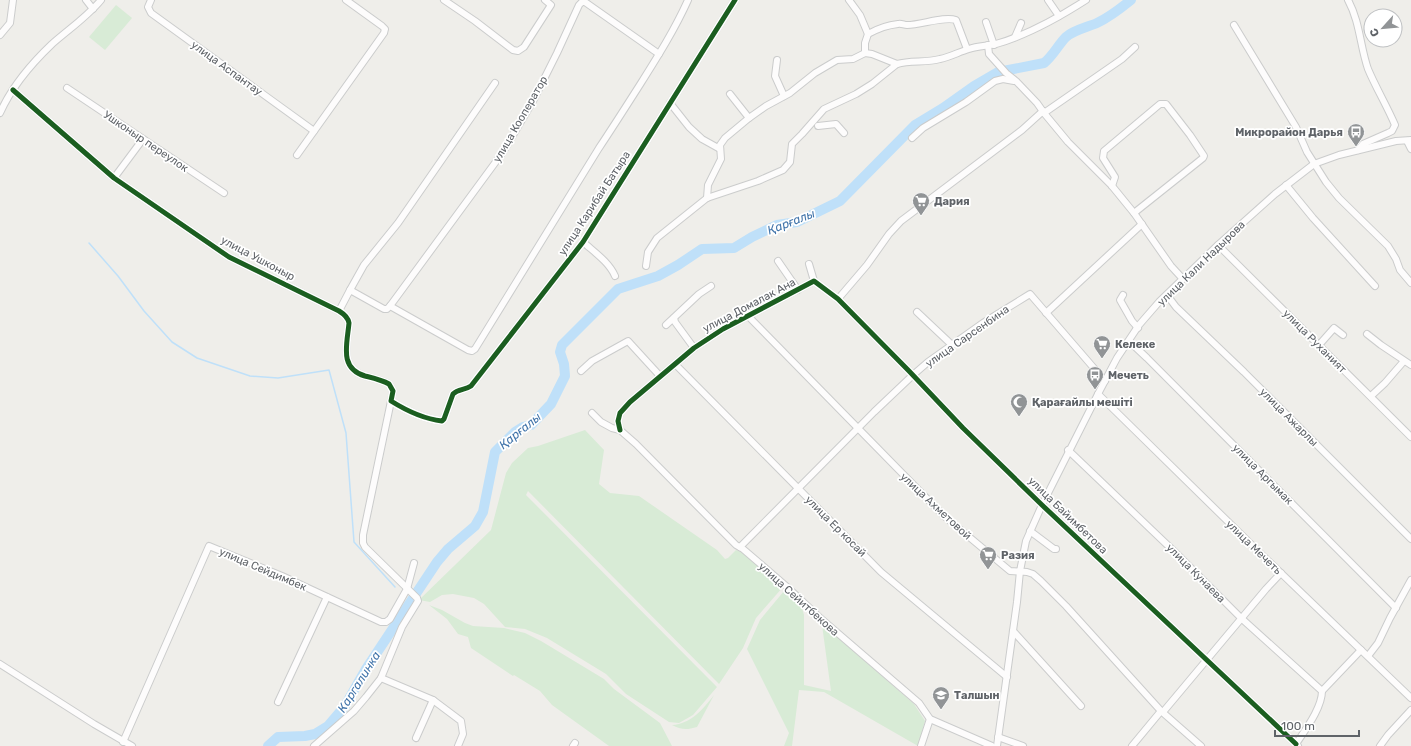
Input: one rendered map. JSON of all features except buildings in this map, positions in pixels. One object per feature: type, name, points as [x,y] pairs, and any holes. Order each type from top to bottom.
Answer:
[{"type":"street","points":[[0,35],[10,23],[13,0]]},
{"type":"street","points":[[86,0],[93,9]]},
{"type":"street","points":[[0,113],[6,100],[26,71],[101,0]]},
{"type":"street","name":"улица Аспантау","points":[[151,0],[148,7],[151,12],[314,131]]},
{"type":"street","points":[[297,155],[384,33],[385,29],[382,26],[346,0]]},
{"type":"street","points":[[444,0],[513,50],[518,51],[524,47],[553,2],[545,0]]},
{"type":"street","points":[[350,290],[384,308],[387,309],[390,306],[472,351],[659,54],[688,0]]},
{"type":"street","name":"улица Карибай Батыра","points":[[391,401],[405,410],[434,420],[442,421],[444,419],[453,394],[456,391],[466,389],[471,386],[583,242],[735,0]]},
{"type":"street","points":[[849,0],[860,15],[868,34]]},
{"type":"street","points":[[1048,0],[1059,16]]},
{"type":"street","points":[[707,198],[708,185],[721,159],[720,145],[725,138],[766,106],[795,90],[815,73],[837,60],[853,59],[860,57],[865,53],[872,54],[898,64],[936,60],[967,49],[991,45],[1015,37],[1040,26],[1086,0]]},
{"type":"street","points":[[1348,0],[1358,27],[1368,69],[1395,125],[1392,131],[1363,144],[1358,150]]},
{"type":"street","name":"улица Кооператор","points":[[390,306],[503,152],[558,53],[579,5],[582,2],[585,2],[659,54]]},
{"type":"street","points":[[865,53],[865,43],[868,34],[876,29],[898,23],[907,25],[921,24],[950,18],[956,20],[967,49]]},
{"type":"street","points":[[986,22],[991,45],[989,54],[1037,103],[1068,142],[1112,186],[1134,213],[1171,266],[1182,278]]},
{"type":"street","points":[[1015,37],[1021,23]]},
{"type":"street","points":[[1234,24],[1296,126],[1314,164],[1338,198],[1388,246],[1396,259],[1400,270],[1411,283]]},
{"type":"street","points":[[838,299],[901,221],[1044,112],[1122,59],[1135,47]]},
{"type":"street","points":[[777,60],[775,76],[784,96]]},
{"type":"street","points":[[646,266],[648,252],[656,238],[707,198],[758,181],[783,170],[790,162],[792,144],[824,109],[856,94],[898,64]]},
{"type":"street","points":[[912,138],[923,128],[966,102],[995,81],[1003,79],[1016,81]]},
{"type":"street","points":[[314,746],[354,711],[381,678],[402,627],[418,601],[415,596],[365,547],[363,543],[363,535],[393,391],[386,382],[360,374],[351,368],[346,357],[349,320],[339,311],[364,265],[398,223],[495,83]]},
{"type":"street","name":"Ушконыр переулок","points":[[67,88],[224,193]]},
{"type":"street","name":"улица Ушконыр","points":[[13,90],[114,178],[229,257],[339,311]]},
{"type":"street","points":[[730,94],[749,118]]},
{"type":"street","points":[[670,103],[684,122],[702,139],[720,149]]},
{"type":"street","points":[[1112,186],[1115,177],[1103,158],[1104,152],[1160,104],[1166,104],[1203,153],[1203,158],[1134,213]]},
{"type":"street","points":[[814,120],[819,128],[836,124],[844,133]]},
{"type":"street","points":[[114,178],[143,139]]},
{"type":"street","points":[[1409,140],[1411,149]]},
{"type":"street","name":"улица Кали Надырова","points":[[996,746],[1013,631],[1020,571],[1026,541],[1068,450],[1117,358],[1159,302],[1182,278],[1286,185],[1314,164],[1325,159],[1358,150],[1396,141],[1409,140]]},
{"type":"street","points":[[1286,185],[1313,218],[1375,286]]},
{"type":"street","points":[[1046,313],[1142,224]]},
{"type":"street","points":[[583,242],[603,259],[616,276]]},
{"type":"street","name":"улица Руханият","points":[[1218,245],[1411,438]]},
{"type":"street","points":[[778,261],[798,290]]},
{"type":"street","points":[[809,264],[814,281]]},
{"type":"street","name":"улица Байимбетова","points":[[814,281],[838,299],[963,428],[1042,505],[1297,745]]},
{"type":"street","name":"улица Домалак Ана","points":[[620,430],[618,421],[620,412],[694,348],[723,329],[814,281]]},
{"type":"street","points":[[666,326],[699,294],[711,286]]},
{"type":"street","name":"улица Сарсенбина","points":[[740,547],[857,428],[913,375],[983,323],[1030,294],[1105,381]]},
{"type":"street","points":[[1123,295],[1120,300],[1132,321],[1138,328]]},
{"type":"street","name":"улица Ажарлы","points":[[1166,295],[1176,307],[1239,367],[1411,540]]},
{"type":"street","points":[[917,312],[952,345]]},
{"type":"street","name":"улица Ахметовой","points":[[748,316],[944,516],[1010,571],[1020,571],[1033,574],[1041,581],[1066,606],[1162,711],[1201,746]]},
{"type":"street","points":[[674,318],[694,348]]},
{"type":"street","points":[[1319,345],[1334,328],[1344,336]]},
{"type":"street","points":[[1367,334],[1411,365]]},
{"type":"street","points":[[581,371],[592,361],[628,341],[660,376]]},
{"type":"street","name":"улица Аргымак","points":[[1129,341],[1396,608]]},
{"type":"street","points":[[1370,396],[1385,383],[1404,361]]},
{"type":"street","name":"улица Ер косай","points":[[675,364],[881,572],[1006,677]]},
{"type":"street","name":"улица Мечеть","points":[[1098,394],[1411,698]]},
{"type":"street","name":"улица Сейитбекова","points":[[592,413],[601,422],[612,428],[620,430],[636,444],[736,545],[786,586],[819,617],[919,703],[930,719]]},
{"type":"street","name":"улица Кунаева","points":[[1068,450],[1176,552],[1241,618],[1322,693]]},
{"type":"street","points":[[1030,531],[1056,549]]},
{"type":"street","name":"улица Сейдимбек","points":[[123,742],[209,546],[282,576],[376,619],[386,622],[390,619],[407,589],[414,563]]},
{"type":"street","points":[[1132,746],[1281,573]]},
{"type":"street","points":[[1368,656],[1378,643],[1411,580]]},
{"type":"street","points":[[278,702],[327,596]]},
{"type":"street","points":[[1013,631],[1081,706]]},
{"type":"street","points":[[1297,745],[1316,711],[1322,693],[1361,650]]},
{"type":"street","points":[[0,664],[123,742],[132,746]]},
{"type":"street","points":[[381,678],[433,700],[461,721],[462,734],[458,746]]},
{"type":"street","points":[[416,738],[433,700]]},
{"type":"street","points":[[1380,746],[1411,710]]},
{"type":"street","points":[[921,746],[930,719],[992,746]]},
{"type":"street","points":[[998,737],[1023,746]]},
{"type":"green space","points":[[116,5],[132,18],[105,50],[89,37]]},
{"type":"green space","points":[[585,430],[604,450],[599,484],[610,493],[639,496],[717,550],[725,559],[736,550],[744,553],[783,587],[756,618],[743,648],[719,684],[528,491],[526,495],[717,687],[693,715],[679,723],[669,722],[626,694],[606,674],[547,638],[525,629],[505,627],[484,604],[474,598],[453,594],[442,595],[430,602],[419,600],[491,530],[506,473],[512,463],[528,448]]},
{"type":"green space","points":[[784,591],[802,608],[804,615],[804,685],[831,691],[822,625],[914,704],[925,721],[918,746],[824,692],[799,690],[792,746],[784,746],[789,733],[747,649],[760,620]]},
{"type":"green space","points":[[429,605],[473,626],[504,628],[525,633],[541,641],[604,679],[614,689],[660,723],[672,746],[609,746],[552,705],[540,691],[514,675],[513,676],[471,648],[468,637],[458,634],[447,619]]},
{"type":"green space","points":[[714,695],[697,727],[684,729],[672,725],[691,719]]},
{"type":"waterway","name":"Қарғалы","points":[[268,746],[278,737],[315,734],[328,726],[345,706],[366,669],[437,562],[448,549],[475,526],[483,512],[495,452],[515,432],[523,427],[531,425],[551,404],[565,376],[564,364],[560,352],[562,345],[618,289],[658,276],[702,249],[734,248],[752,237],[777,225],[797,222],[840,201],[915,125],[998,72],[1044,63],[1066,37],[1106,18],[1131,0]]},
{"type":"waterway","points":[[89,243],[118,276],[144,311],[172,342],[197,358],[250,376],[278,378],[329,370],[346,433],[354,542],[395,587]]},
{"type":"cycle path","points":[[13,90],[114,178],[229,257],[343,313],[347,317],[349,323],[346,355],[351,367],[365,376],[389,384],[393,391],[391,401],[397,405],[422,416],[442,421],[453,394],[471,386],[583,242],[735,0]]},
{"type":"cycle path","points":[[620,430],[618,421],[620,413],[630,402],[694,348],[723,329],[814,281],[838,299],[963,428],[1042,505],[1296,744]]},
{"type":"place","name":"Микрорайон Дарья","points":[[1356,147]]},
{"type":"place","name":"Дария","points":[[921,216]]},
{"type":"place","name":"Келеке","points":[[1102,359]]},
{"type":"place","name":"Мечеть","points":[[1095,390]]},
{"type":"place","name":"Қарағайлы мешіті","points":[[1019,417]]},
{"type":"place","name":"Разия","points":[[988,570]]},
{"type":"place","name":"Талшын","points":[[941,710]]},
{"type":"water label","name":"Каргалинка","points":[[359,682]]}]
